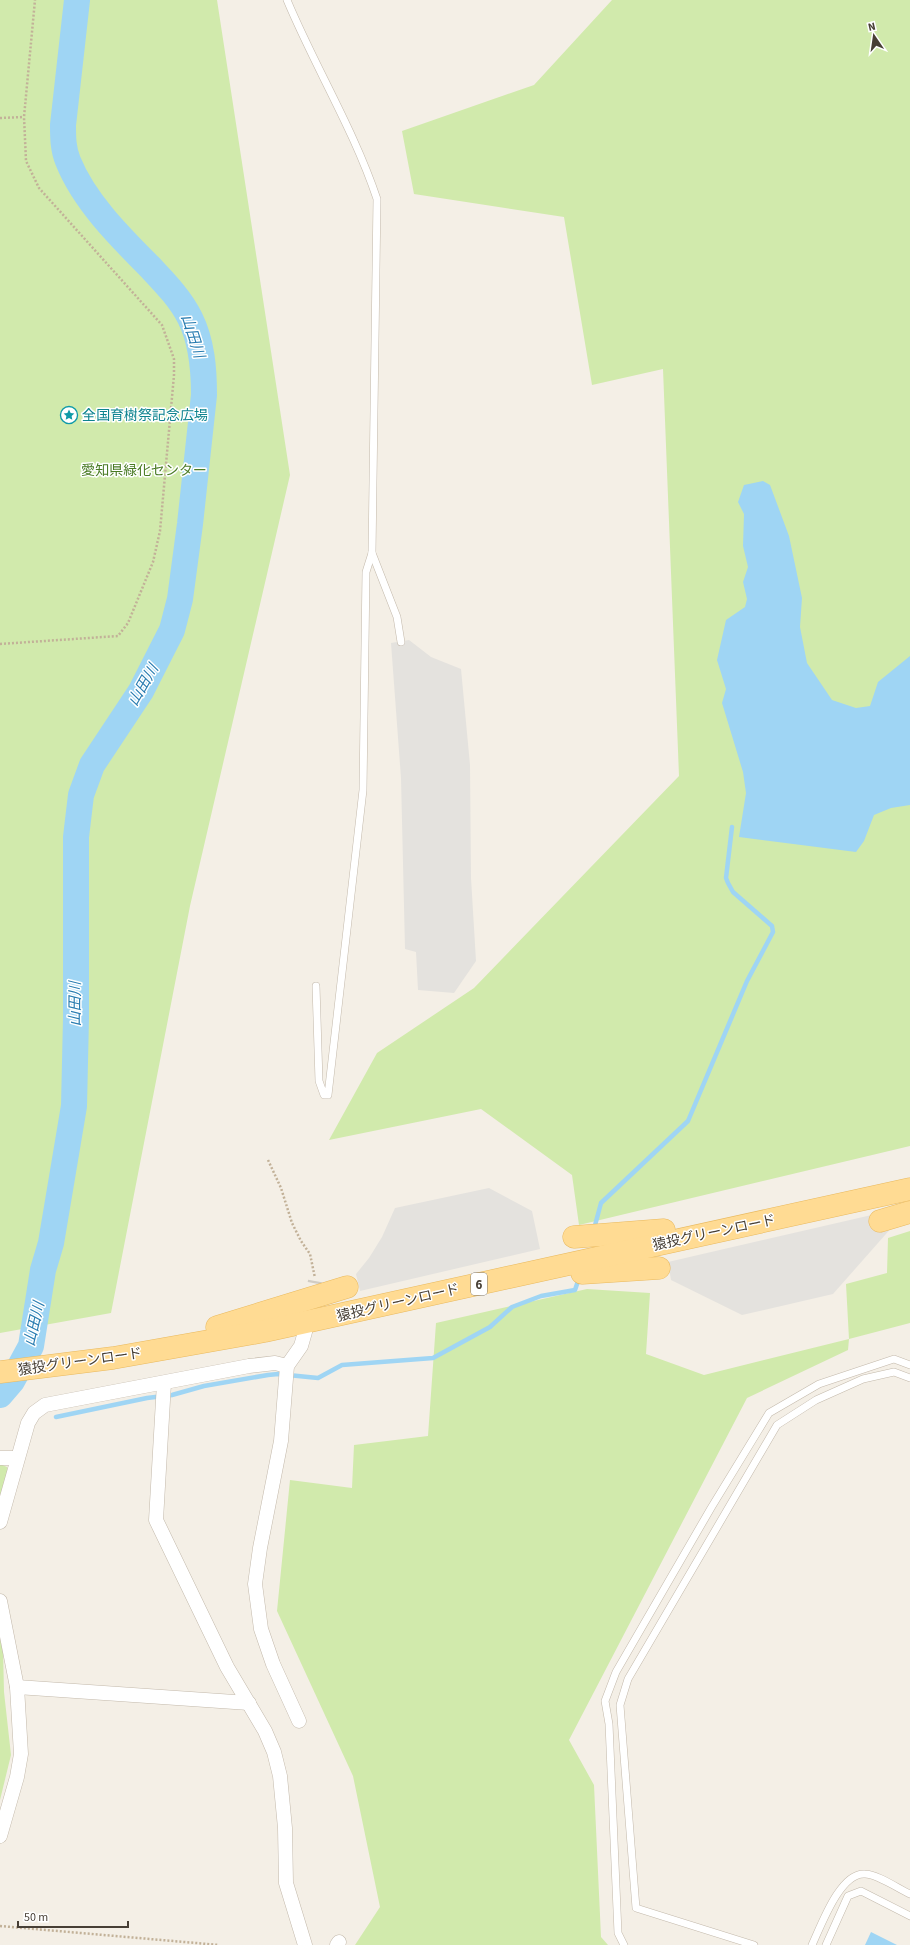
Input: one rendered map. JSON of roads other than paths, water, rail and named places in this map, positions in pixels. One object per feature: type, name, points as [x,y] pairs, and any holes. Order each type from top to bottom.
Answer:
[{"type":"main road","points":[[574,1238],[631,1234],[701,1224],[910,1184]]},
{"type":"main road","name":"猿投グリーンロード","points":[[0,1372],[113,1358],[197,1344],[348,1313],[910,1189]]},
{"type":"main road","points":[[880,1221],[910,1212]]},
{"type":"main road","points":[[348,1313],[384,1310],[564,1275],[607,1270],[659,1268]]},
{"type":"main road","points":[[113,1358],[347,1287]]},
{"type":"street","points":[[298,1721],[273,1664],[261,1629],[255,1584],[261,1542],[281,1441],[287,1366],[301,1346],[305,1332]]},
{"type":"street","points":[[0,1522],[28,1423],[34,1413],[45,1406],[249,1366],[275,1363],[287,1366]]},
{"type":"street","points":[[164,1383],[156,1520],[227,1667],[265,1730],[274,1752],[280,1776],[285,1828],[286,1883],[305,1945]]},
{"type":"street","points":[[0,1458],[17,1458]]},
{"type":"street","points":[[0,1601],[17,1687],[21,1754],[17,1777],[0,1836]]},
{"type":"street","points":[[17,1687],[249,1703]]},
{"type":"lane","points":[[287,0],[298,28],[366,165],[377,199],[372,553],[366,572],[363,790],[328,1095],[324,1095],[319,1081],[316,986]]},
{"type":"lane","points":[[372,553],[397,617],[401,642]]},
{"type":"lane","points":[[624,1945],[618,1933],[609,1724],[605,1701],[616,1672],[768,1413],[818,1384],[894,1359],[910,1365]]},
{"type":"lane","points":[[754,1945],[636,1908],[620,1705],[628,1679],[777,1425],[816,1400],[863,1379],[894,1372],[910,1378]]},
{"type":"lane","points":[[812,1945],[842,1886],[853,1876],[865,1874],[910,1894]]},
{"type":"lane","points":[[826,1945],[848,1896],[861,1891],[910,1916]]},
{"type":"water","points":[[763,481],[770,485],[789,536],[802,598],[800,627],[807,663],[832,700],[856,708],[870,706],[878,682],[910,656],[910,805],[891,808],[874,815],[864,841],[856,852],[739,837],[746,793],[743,772],[722,703],[726,689],[717,660],[726,620],[745,607],[747,599],[743,582],[748,567],[743,546],[744,514],[738,502],[744,485]]},
{"type":"water","points":[[871,1932],[897,1945],[865,1945]]},
{"type":"waterway","name":"山田川","points":[[0,1395],[12,1381],[31,1346],[43,1270],[51,1243],[74,1106],[76,1018],[76,837],[81,795],[92,765],[141,691],[172,630],[180,599],[204,395],[204,375],[200,346],[194,327],[186,311],[166,284],[103,217],[83,190],[66,156],[63,125],[77,0]]},
{"type":"waterway","points":[[594,1229],[601,1203],[688,1121],[747,981],[773,932],[772,926],[733,892],[726,878],[732,827]]},
{"type":"waterway","points":[[56,1417],[147,1398],[172,1395],[204,1386],[268,1375],[278,1374],[318,1378],[342,1365],[433,1358],[490,1327],[512,1307],[541,1296],[575,1290],[579,1278]]},
{"type":"tunnel","points":[[311,1304],[315,1281]]},
{"type":"place","name":"全国育樹祭記念広場","points":[[69,415]]},
{"type":"park label","name":"愛知県緑化センター","points":[[144,470]]}]
